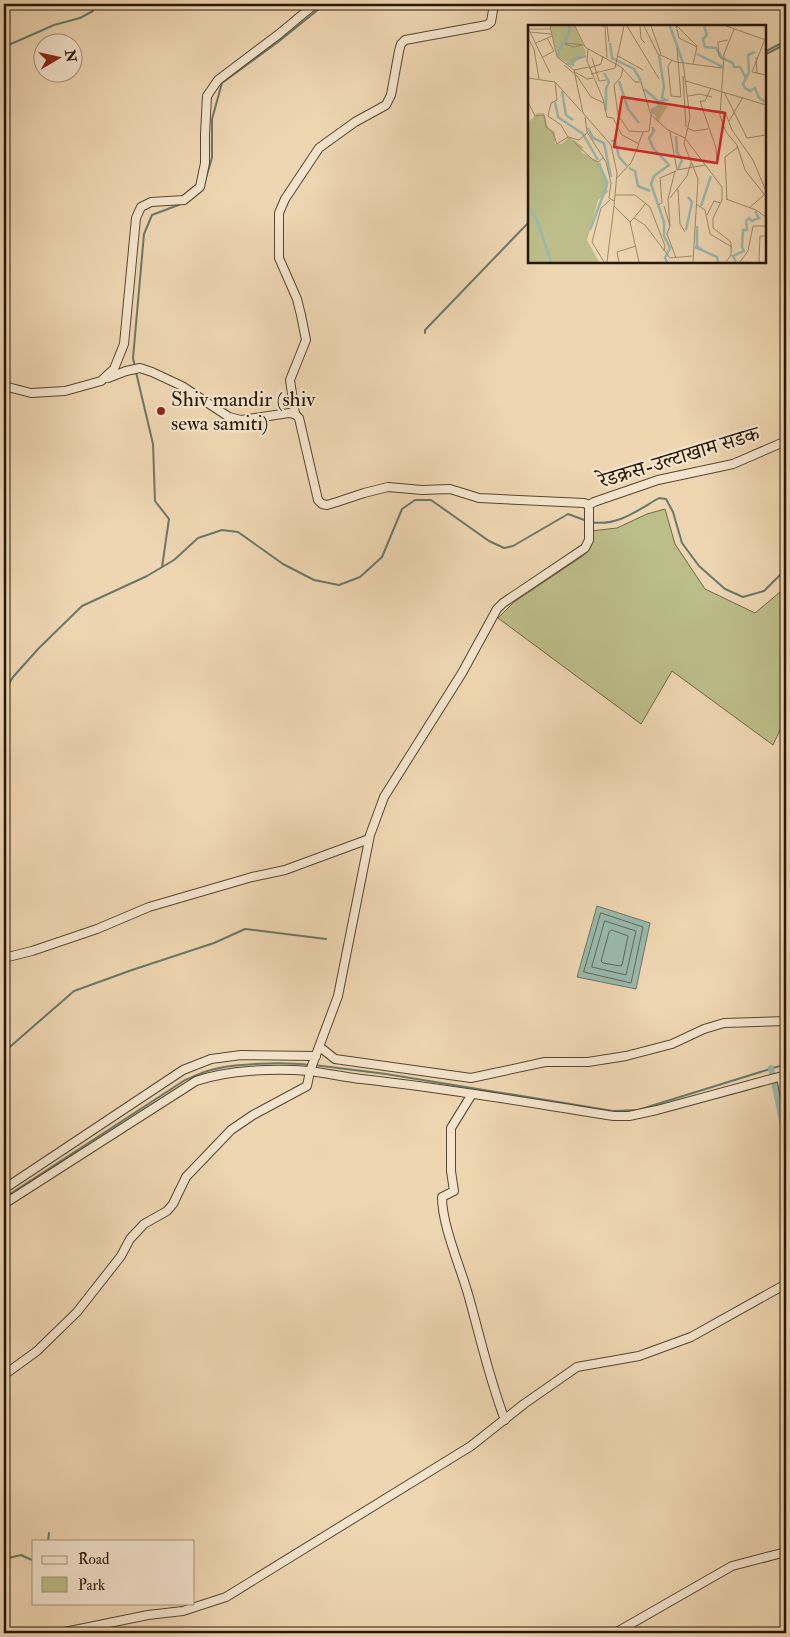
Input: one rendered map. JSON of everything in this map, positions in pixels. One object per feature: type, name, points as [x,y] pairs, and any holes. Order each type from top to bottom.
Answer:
[{"type":"street","points":[[102,381],[114,370],[124,344],[136,218],[141,207],[151,202],[184,200],[200,187],[205,163],[204,134],[207,96],[218,80],[315,4]]},
{"type":"street","points":[[4,1375],[37,1351],[77,1312],[121,1256],[130,1239],[144,1224],[167,1211],[173,1204],[186,1177],[225,1136],[253,1115],[307,1086],[338,996],[369,839],[384,797],[462,673],[497,609],[503,603],[585,548],[589,540],[588,509],[584,503],[479,498],[450,489],[422,490],[388,487],[327,505],[322,504],[318,500],[299,418],[295,414],[290,380],[306,340],[297,298],[279,258],[279,213],[319,148],[355,122],[386,105],[391,95],[399,51],[404,40],[487,25],[491,22],[494,4]]},
{"type":"street","points":[[4,386],[31,393],[65,391],[140,368],[182,386],[228,417],[241,420],[289,413],[295,414]]},
{"type":"street","name":"रेडक्रस-उल्टाखाम सडक","points":[[588,509],[624,490],[658,480],[732,464],[786,441]]},
{"type":"street","points":[[4,958],[32,951],[97,929],[149,907],[252,877],[285,870],[369,839]]},
{"type":"street","points":[[320,1047],[335,1059],[471,1078],[545,1062],[588,1062],[626,1056],[672,1044],[704,1029],[724,1023],[786,1021]]},
{"type":"street","points":[[4,1189],[183,1070],[211,1059],[241,1055],[313,1064],[336,1076],[411,1084],[614,1116],[629,1116],[656,1110],[782,1077],[786,1103]]},
{"type":"street","points":[[4,1204],[196,1081],[225,1073],[313,1064]]},
{"type":"street","points":[[472,1094],[451,1128],[451,1171],[454,1191],[442,1196],[442,1206],[470,1301],[492,1387],[505,1420]]},
{"type":"street","points":[[60,1633],[148,1615],[183,1611],[226,1597],[471,1446],[577,1367],[639,1356],[691,1337],[785,1284]]},
{"type":"street","points":[[615,1633],[732,1566],[786,1552]]},
{"type":"green space","points":[[665,509],[675,544],[705,589],[755,613],[786,587],[786,717],[773,745],[672,671],[641,724],[498,618],[514,602],[584,555],[591,546],[591,531],[617,528],[647,514]]},
{"type":"water","points":[[597,906],[650,923],[636,989],[577,977]]},
{"type":"waterway","points":[[4,47],[54,25],[80,18],[93,11],[92,4]]},
{"type":"waterway","points":[[205,181],[212,158],[212,119],[222,83],[278,42],[325,4]]},
{"type":"waterway","points":[[765,52],[786,41]]},
{"type":"waterway","points":[[765,54],[786,44]]},
{"type":"waterway","points":[[135,367],[133,358],[144,234],[152,215],[181,204]]},
{"type":"waterway","points":[[425,333],[425,330],[528,223]]},
{"type":"waterway","points":[[136,372],[153,444],[155,501],[169,519],[162,567]]},
{"type":"waterway","points":[[591,522],[601,523],[618,520],[659,498],[666,499],[673,512],[682,543],[699,566],[725,589],[743,597],[764,591],[786,569]]},
{"type":"waterway","points":[[4,692],[13,677],[39,648],[82,606],[147,576],[174,560],[198,538],[222,530],[238,532],[283,564],[314,580],[339,585],[360,577],[382,557],[402,509],[415,500],[431,500],[489,541],[504,548],[513,546],[568,514],[587,521]]},
{"type":"waterway","points":[[4,1052],[74,991],[214,943],[245,929],[326,939]]},
{"type":"waterway","points":[[4,1198],[185,1080],[208,1071],[233,1066],[274,1063],[310,1065]]},
{"type":"waterway","points":[[314,1065],[386,1074],[613,1111],[638,1110],[786,1064]]},
{"type":"waterway","points":[[771,1068],[786,1139]]},
{"type":"waterway","points":[[48,1540],[49,1533]]},
{"type":"waterway","points":[[4,1559],[21,1555],[32,1560]]},
{"type":"place","name":"Shiv mandir (shiv sewa samiti)","points":[[161,411]]}]
